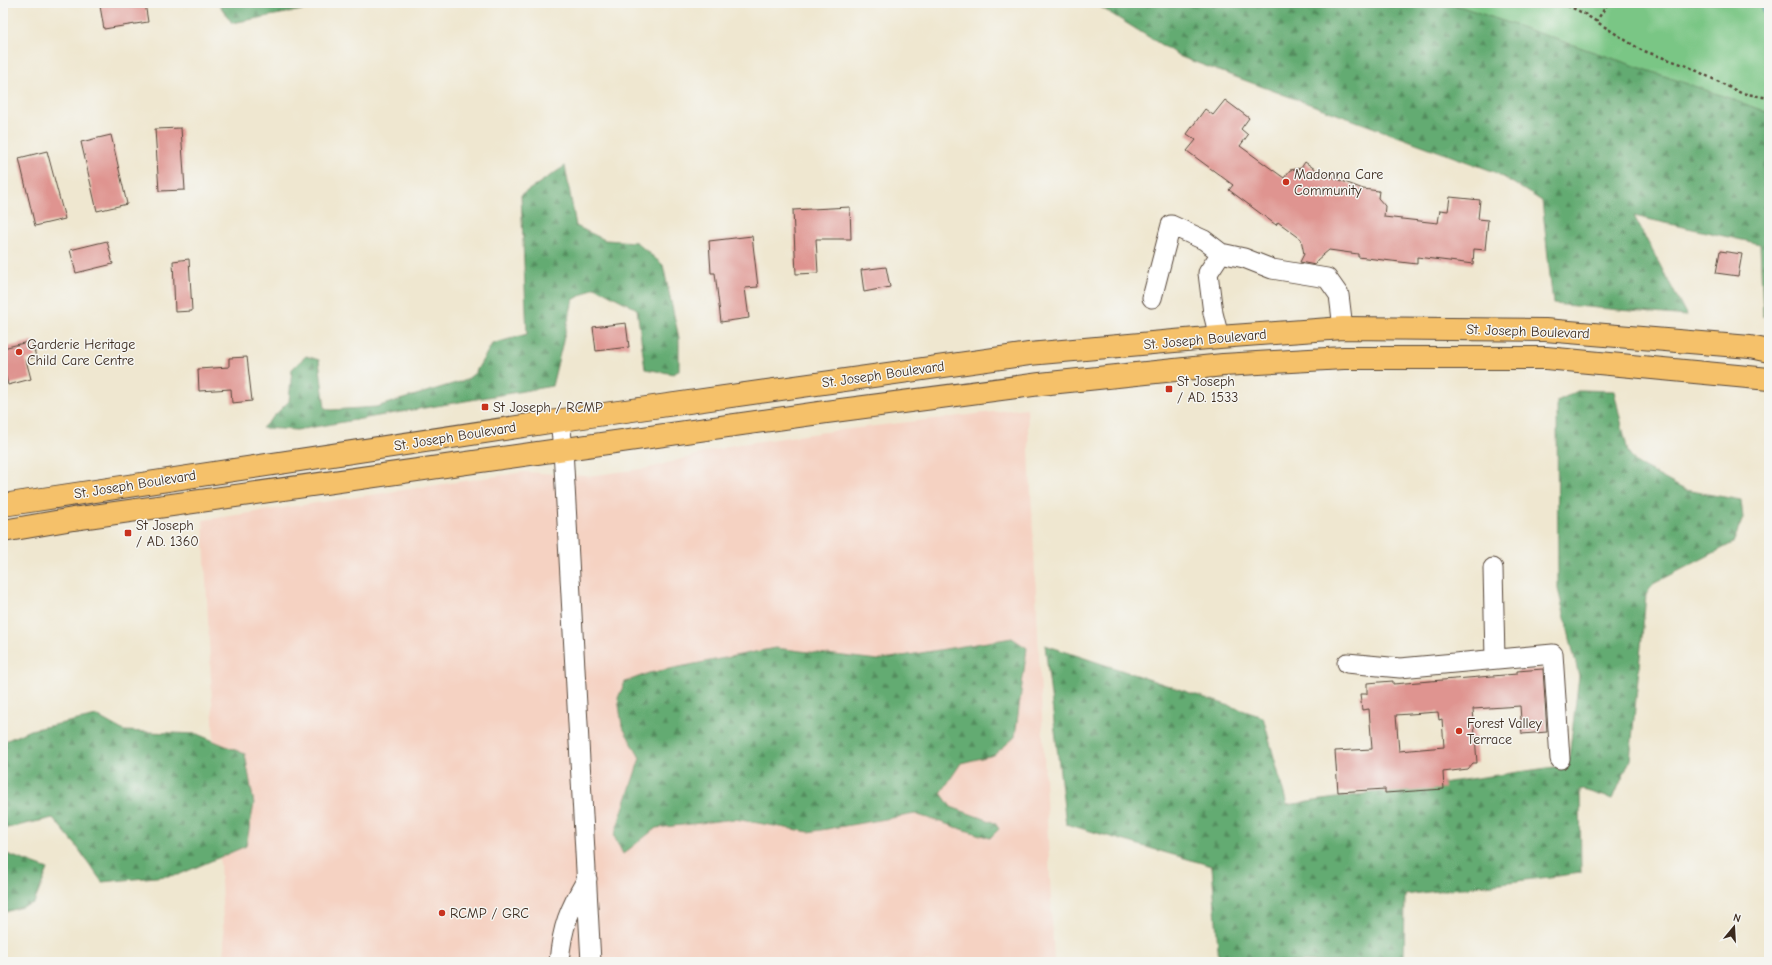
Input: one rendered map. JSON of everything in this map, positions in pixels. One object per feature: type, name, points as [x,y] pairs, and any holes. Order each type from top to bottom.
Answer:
[{"type":"main road","name":"St. Joseph Boulevard","points":[[3,505],[560,420],[1029,354],[1219,337],[1343,328],[1545,330],[1750,347],[1769,351]]},
{"type":"main road","points":[[1219,337],[1224,365]]},
{"type":"main road","name":"St. Joseph Boulevard","points":[[3,531],[73,519],[820,413],[1040,384],[1224,365],[1344,358],[1546,358],[1769,379]]},
{"type":"main road","points":[[814,384],[820,413]]},
{"type":"main road","points":[[68,495],[73,519]]},
{"type":"lane","points":[[1152,298],[1171,225],[1204,240],[1221,253],[1244,258],[1272,269],[1301,272],[1326,278],[1340,295],[1343,328]]},
{"type":"lane","points":[[1219,337],[1213,313],[1208,273],[1221,253]]},
{"type":"lane","points":[[560,420],[563,449],[591,962]]},
{"type":"lane","points":[[1493,568],[1495,659]]},
{"type":"lane","points":[[1348,663],[1400,668],[1553,654],[1560,759]]},
{"type":"lane","points":[[559,962],[560,945],[566,920],[587,879]]},
{"type":"path","points":[[1562,3],[1583,13],[1641,50],[1687,66],[1741,93],[1769,98]]},
{"type":"path","points":[[1596,22],[1608,3]]},
{"type":"shaded area","name":"RCMP / GRC","points":[[1027,408],[1054,962],[225,962],[203,520],[524,472],[588,476],[649,468],[733,445],[825,432]]},
{"type":"green space","points":[[218,3],[340,3],[232,23]]},
{"type":"green space","points":[[1094,3],[1450,3],[1769,113],[1769,317],[1763,316],[1760,244],[1634,216],[1687,316],[1553,304],[1542,201],[1495,172],[1181,57]]},
{"type":"green space","points":[[1394,3],[1769,3],[1769,162]]},
{"type":"green space","points":[[565,166],[576,226],[605,240],[636,242],[663,265],[679,338],[679,370],[674,374],[645,369],[637,309],[595,287],[573,300],[552,386],[297,430],[262,428],[289,401],[292,369],[306,356],[319,360],[325,408],[331,410],[376,407],[466,380],[475,373],[492,344],[527,334],[521,195]]},
{"type":"green space","points":[[1580,390],[1614,391],[1628,452],[1637,464],[1685,490],[1741,500],[1743,518],[1733,543],[1653,584],[1646,595],[1630,760],[1613,799],[1580,789],[1581,873],[1405,895],[1404,962],[1219,962],[1212,866],[1066,824],[1045,645],[1263,717],[1287,805],[1568,765],[1579,676],[1558,589],[1557,401]]},
{"type":"green space","points":[[1012,638],[1027,648],[1015,737],[994,755],[961,763],[941,793],[951,807],[995,823],[999,829],[990,838],[915,814],[809,832],[735,819],[656,828],[623,854],[614,836],[640,758],[622,726],[618,698],[625,682],[649,673],[775,648],[878,660]]},
{"type":"green space","points":[[97,716],[124,731],[197,734],[245,754],[254,804],[246,846],[178,875],[102,882],[75,844],[53,818],[3,829],[3,742],[30,730]]},
{"type":"green space","points":[[3,850],[4,853],[48,869],[34,903],[3,913]]},
{"type":"water","points":[[1759,3],[1769,3],[1769,18],[1765,16]]},
{"type":"building","points":[[119,3],[145,3],[148,22],[104,29],[100,6]]},
{"type":"building","name":"Madonna Care Community","points":[[1225,100],[1249,118],[1241,129],[1248,135],[1240,146],[1284,178],[1290,170],[1301,168],[1305,162],[1319,172],[1363,189],[1379,191],[1378,198],[1385,206],[1384,217],[1438,223],[1440,210],[1448,211],[1450,197],[1480,200],[1478,219],[1488,220],[1485,250],[1474,249],[1473,264],[1417,257],[1417,264],[1358,257],[1358,254],[1329,250],[1317,260],[1315,265],[1300,262],[1304,254],[1301,239],[1278,222],[1276,225],[1229,190],[1233,185],[1187,151],[1196,140],[1187,134],[1205,109],[1213,115]]},
{"type":"building","points":[[181,128],[185,190],[159,191],[155,129]]},
{"type":"building","points":[[111,135],[127,204],[97,211],[81,142]]},
{"type":"building","points":[[47,151],[65,219],[35,226],[19,158]]},
{"type":"building","points":[[850,207],[851,239],[816,239],[818,273],[796,274],[793,210]]},
{"type":"building","points":[[752,236],[758,287],[745,288],[749,318],[721,322],[715,273],[711,273],[709,241]]},
{"type":"building","points":[[107,241],[113,264],[76,273],[70,250]]},
{"type":"building","points":[[1720,251],[1742,254],[1738,276],[1716,273]]},
{"type":"building","points":[[189,259],[192,311],[175,312],[173,261]]},
{"type":"building","points":[[886,267],[890,287],[864,292],[861,270]]},
{"type":"building","points":[[626,323],[629,347],[596,351],[593,327]]},
{"type":"building","name":"Garderie Heritage Child Care Centre","points":[[32,341],[36,357],[26,360],[31,379],[8,385],[3,366],[3,348]]},
{"type":"building","points":[[247,357],[252,401],[232,403],[231,389],[199,391],[198,369],[229,367],[229,358]]},
{"type":"building","name":"Forest Valley Terrace","points":[[1543,669],[1547,732],[1522,734],[1520,706],[1473,709],[1477,763],[1473,763],[1468,769],[1443,772],[1444,789],[1385,793],[1385,789],[1338,792],[1335,751],[1372,749],[1369,709],[1362,710],[1360,694],[1367,694],[1367,683],[1393,681],[1393,684],[1517,674],[1517,671]],"holes":[[[1438,712],[1439,720],[1442,719],[1444,747],[1399,751],[1396,715]]]},
{"type":"place","name":"Madonna Care Community","points":[[1286,182]]},
{"type":"place","name":"Garderie Heritage Child Care Centre","points":[[19,352]]},
{"type":"place","name":"St Joseph / AD. 1533","points":[[1169,389]]},
{"type":"place","name":"St Joseph / RCMP","points":[[485,407]]},
{"type":"place","name":"St Joseph / AD. 1360","points":[[128,533]]},
{"type":"place","name":"Forest Valley Terrace","points":[[1459,731]]},
{"type":"place","name":"RCMP / GRC","points":[[442,913]]}]
